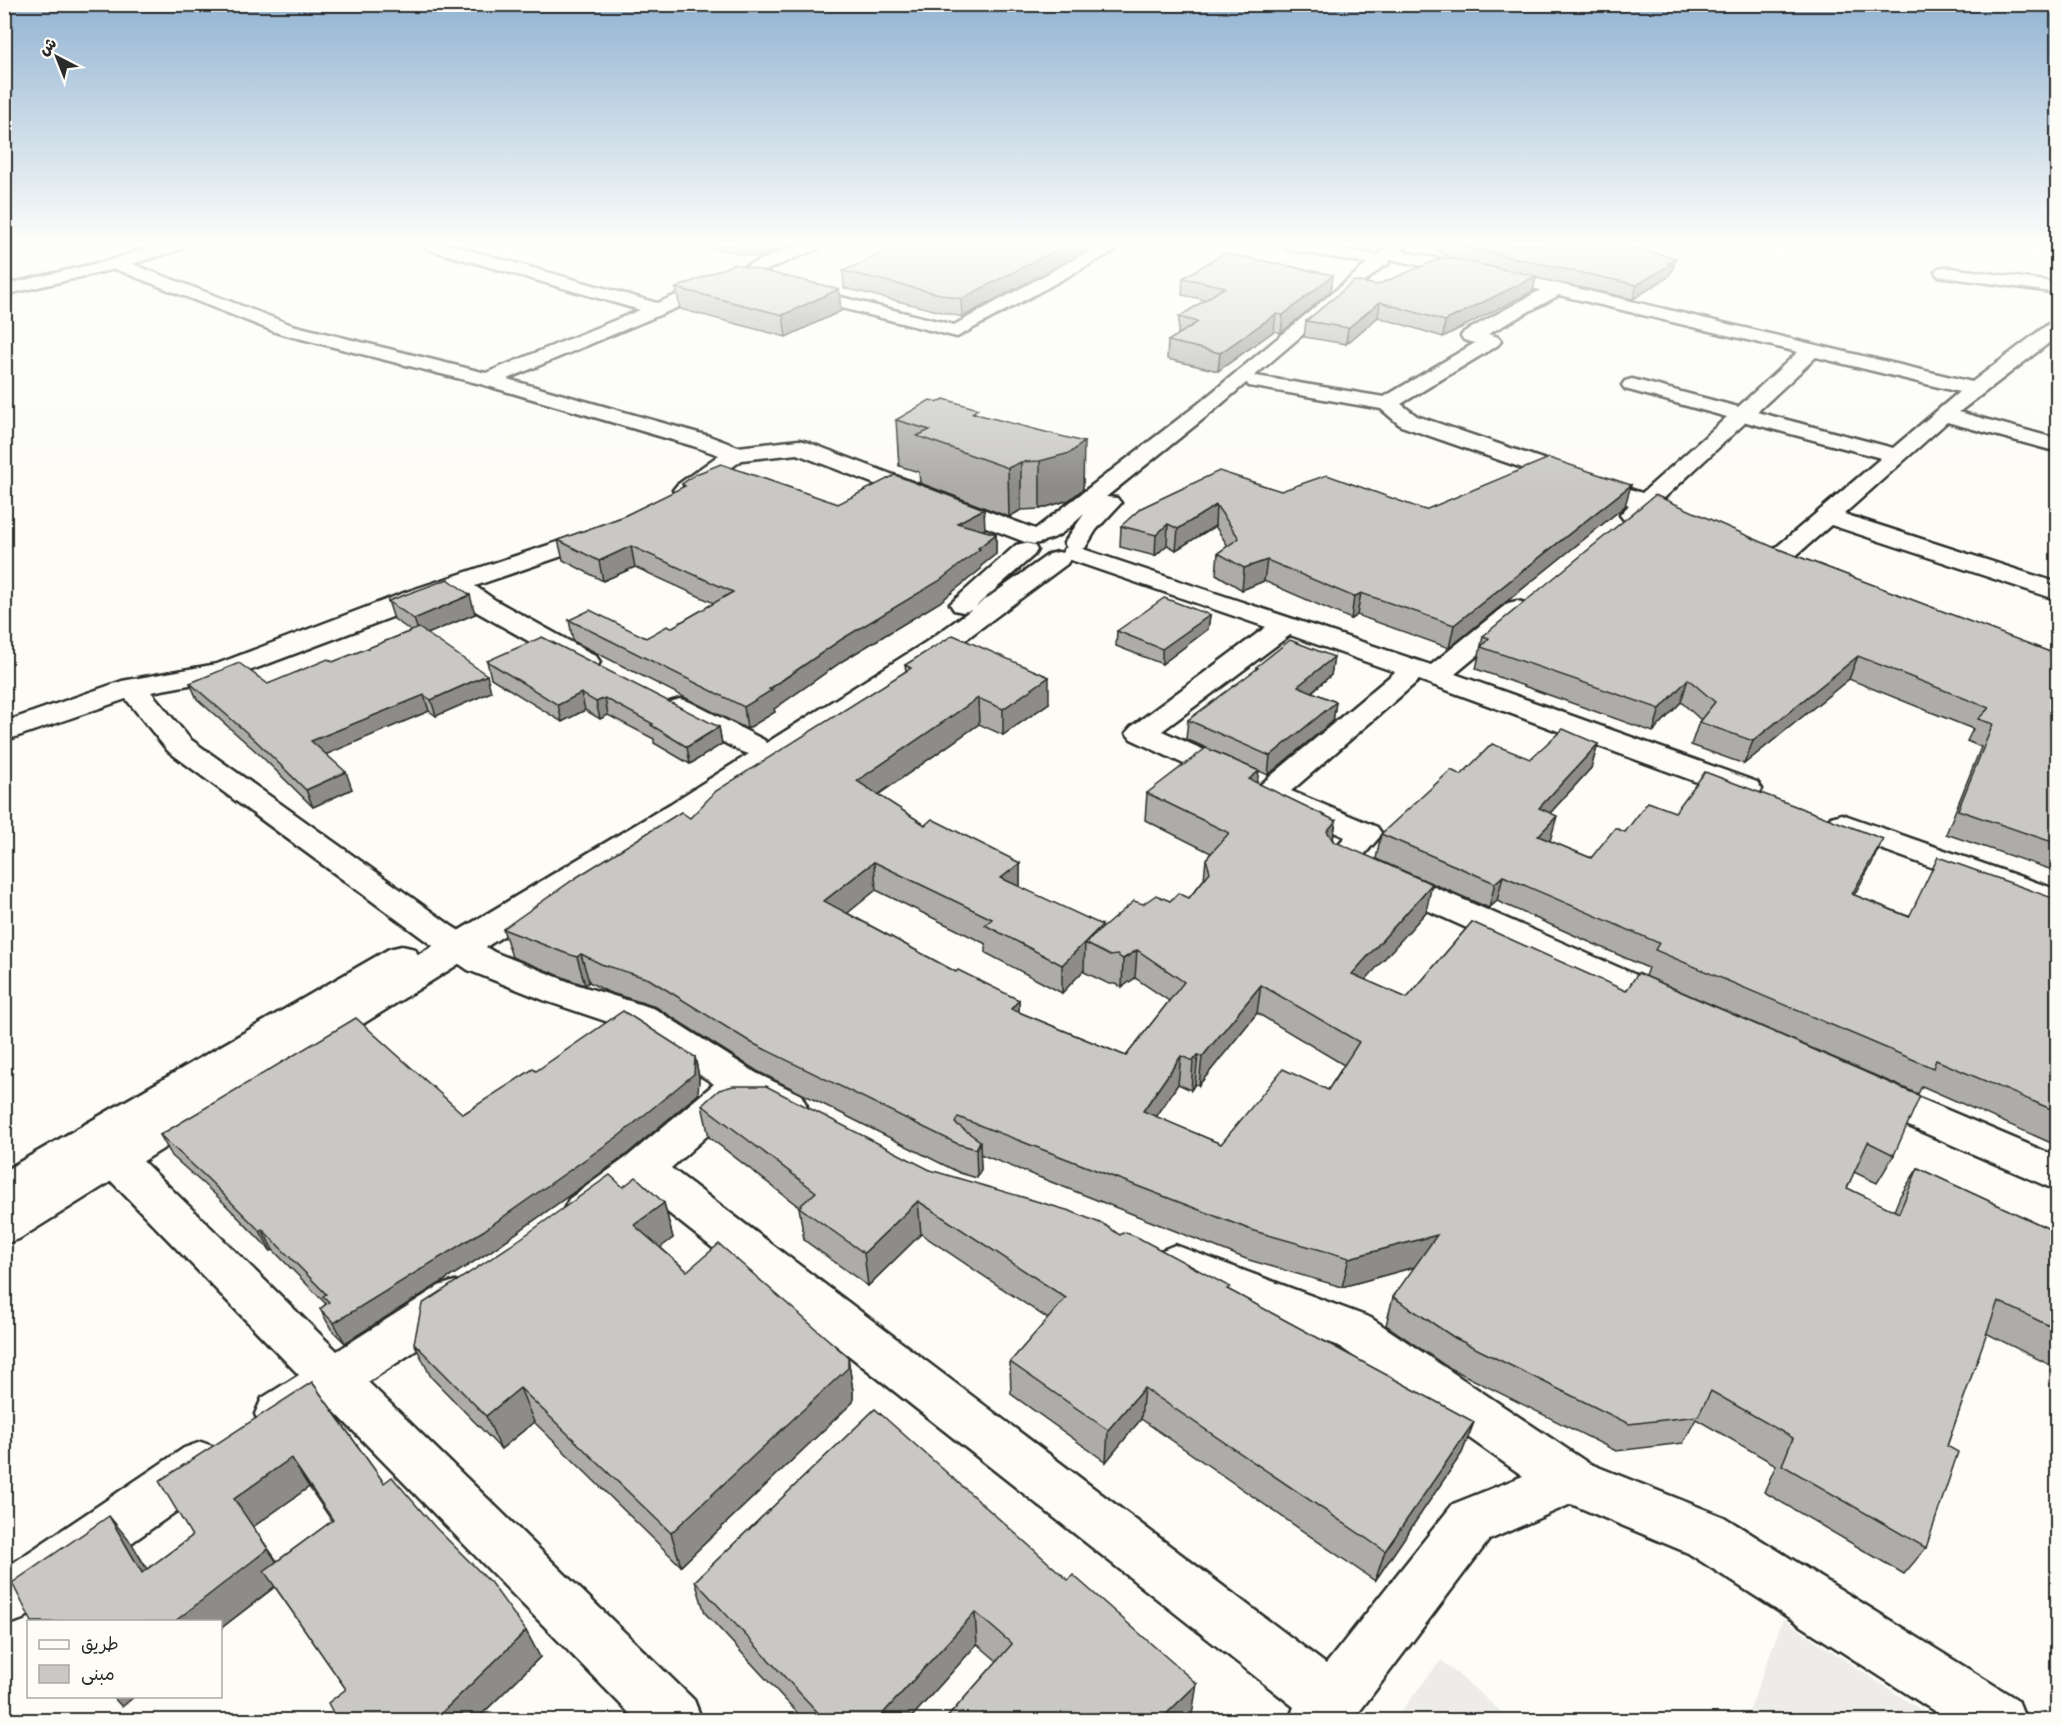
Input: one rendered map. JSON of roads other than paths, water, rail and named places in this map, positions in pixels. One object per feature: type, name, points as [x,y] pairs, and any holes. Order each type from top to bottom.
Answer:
[{"type":"street","points":[[276,326],[488,380],[701,441],[736,454],[799,447],[1052,546],[1425,673],[1769,797]]},
{"type":"street","points":[[488,380],[618,326]]},
{"type":"street","points":[[935,326],[957,331],[967,326]]},
{"type":"street","points":[[4,1226],[105,1149],[451,941],[700,799],[960,619],[1052,546],[1205,408],[1302,326]]},
{"type":"street","points":[[1052,546],[1086,526],[1101,510],[1321,326]]},
{"type":"street","points":[[1387,404],[1491,341],[1471,336],[1490,326]]},
{"type":"street","points":[[1706,326],[1974,389]]},
{"type":"street","points":[[1775,560],[1943,414],[2058,326]]},
{"type":"street","points":[[1610,533],[1647,502],[1811,351]]},
{"type":"street","points":[[1256,382],[1387,404],[1409,421],[1647,502],[1711,532]]},
{"type":"street","points":[[1632,385],[1897,456]]},
{"type":"street","points":[[1943,414],[2058,446]]},
{"type":"street","points":[[668,501],[736,454]]},
{"type":"street","points":[[1828,516],[2058,592]]},
{"type":"street","points":[[4,732],[132,687],[223,671],[456,584],[622,526]]},
{"type":"street","points":[[456,584],[465,593],[507,619],[608,672]]},
{"type":"street","points":[[1271,792],[1425,673],[1536,593]]},
{"type":"street","points":[[451,941],[883,662],[960,619]]},
{"type":"street","points":[[1286,626],[1141,733],[1366,834],[1341,859],[1700,1017]]},
{"type":"street","points":[[132,687],[179,745],[481,961],[559,993],[642,1019],[742,1083],[824,1126]]},
{"type":"street","points":[[656,695],[753,746]]},
{"type":"street","points":[[1813,813],[2058,902]]},
{"type":"street","points":[[1840,1079],[2058,1175]]},
{"type":"street","points":[[555,1232],[642,1169],[742,1083]]},
{"type":"street","points":[[4,1192],[105,1149]]},
{"type":"street","points":[[105,1149],[332,1380],[674,1720]]},
{"type":"street","points":[[642,1169],[1325,1712],[1471,1522],[1571,1480]]},
{"type":"street","points":[[1143,1251],[1354,1332],[1571,1480],[1706,1535],[1998,1720]]},
{"type":"street","points":[[4,1600],[159,1492],[487,1279]]}]
